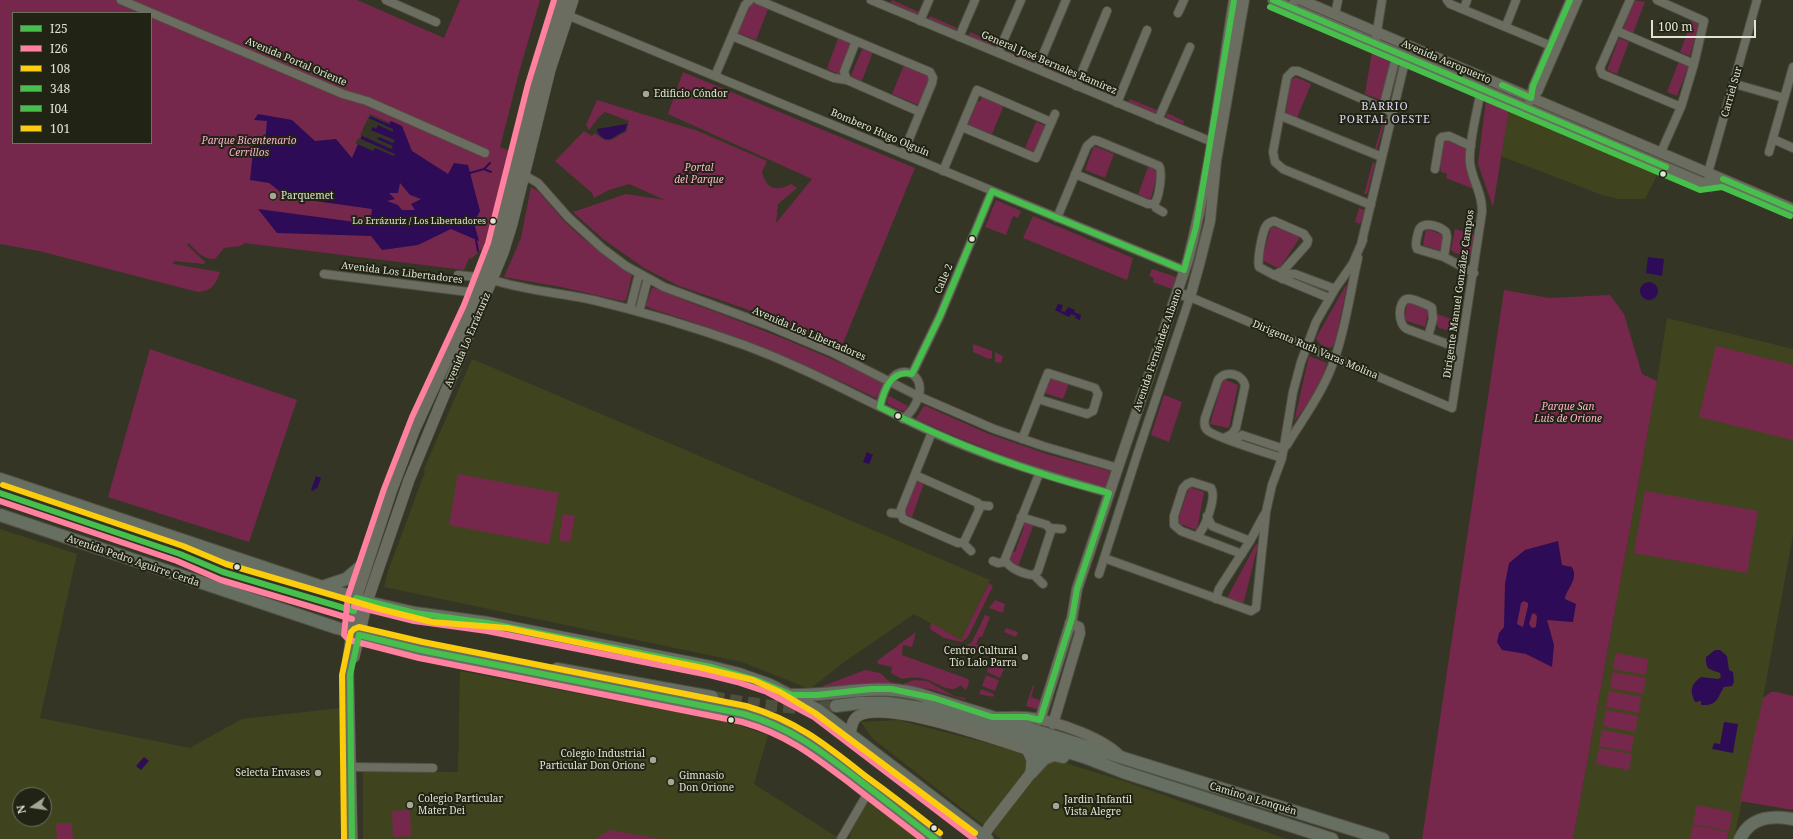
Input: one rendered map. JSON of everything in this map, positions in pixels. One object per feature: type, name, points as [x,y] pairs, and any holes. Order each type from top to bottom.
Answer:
[{"type":"main road","name":"Avenida Lo Errázuriz","points":[[352,839],[349,649],[355,633],[366,561],[419,420],[478,293],[488,279],[536,86],[562,0]]},
{"type":"main road","name":"Avenida Lo Errázuriz","points":[[361,600],[488,279],[512,224],[550,70],[572,0]]},
{"type":"main road","points":[[0,479],[361,600],[415,613],[488,622],[711,667],[759,680],[792,695],[818,710],[984,838],[988,827],[1031,773],[1044,759],[1053,755]]},
{"type":"main road","name":"Avenida Pedro Aguirre Cerda","points":[[0,515],[355,633],[421,650],[756,718],[782,728],[805,740],[935,839]]},
{"type":"main road","points":[[322,587],[346,579],[366,561]]},
{"type":"main road","points":[[421,650],[482,656],[712,697]]},
{"type":"main road","name":"Camino a Lonquén","points":[[792,695],[816,695],[871,689],[891,689],[934,698],[1122,759],[1383,839]]},
{"type":"main road","points":[[836,706],[860,703],[887,703],[928,709],[1084,757],[1123,772]]},
{"type":"main road","points":[[850,735],[853,722],[859,716],[873,713],[896,714],[935,721],[1027,749],[1123,772]]},
{"type":"main road","points":[[1027,749],[1032,760],[1031,773]]},
{"type":"main road","name":"Camino a Lonquén","points":[[1123,772],[1332,839]]},
{"type":"main road","points":[[1740,839],[1749,826],[1762,819],[1774,816],[1793,819]]},
{"type":"street","name":"Avenida Portal Oriente","points":[[121,0],[149,12]]},
{"type":"street","points":[[386,0],[436,22]]},
{"type":"street","points":[[715,76],[745,4],[750,0]]},
{"type":"street","points":[[758,0],[928,71],[932,76],[932,83],[903,154]]},
{"type":"street","name":"General José Bernales Ramírez","points":[[871,0],[883,2],[920,21],[1215,144]]},
{"type":"street","points":[[920,21],[929,0]]},
{"type":"street","points":[[959,37],[975,0]]},
{"type":"street","points":[[998,53],[1021,0]]},
{"type":"street","points":[[1037,70],[1066,0]]},
{"type":"street","points":[[1178,13],[1184,0]]},
{"type":"street","name":"Avenida Fernández Albano","points":[[1099,574],[1190,297],[1209,227],[1215,144],[1234,0]]},
{"type":"street","name":"Avenida Fernández Albano","points":[[1040,720],[1070,623],[1077,589],[1184,270],[1196,227],[1215,144],[1244,0]]},
{"type":"street","name":"Avenida Aeropuerto","points":[[1273,0],[1293,4],[1375,44],[1704,183]]},
{"type":"street","name":"Avenida Aeropuerto","points":[[1301,0],[1793,209]]},
{"type":"street","points":[[1335,15],[1338,0]]},
{"type":"street","points":[[1375,44],[1382,0]]},
{"type":"street","points":[[1464,8],[1467,0]]},
{"type":"street","points":[[1506,26],[1516,0]]},
{"type":"street","points":[[1527,108],[1531,98],[1538,92],[1570,0]]},
{"type":"street","points":[[1553,47],[1578,0]]},
{"type":"street","points":[[1630,0],[1600,68],[1602,74],[1681,107]]},
{"type":"street","points":[[1657,0],[1704,21],[1694,64],[1681,107],[1661,152]]},
{"type":"street","name":"Carriel Sur","points":[[1704,183],[1735,84],[1757,0]]},
{"type":"street","points":[[1445,1],[1553,47]]},
{"type":"street","points":[[1076,86],[1107,11]]},
{"type":"street","name":"Avenida Portal Oriente","points":[[152,13],[343,94],[367,101],[485,153]]},
{"type":"street","name":"Bombero Hugo Olguín","points":[[568,15],[1184,270]]},
{"type":"street","points":[[1117,103],[1147,30]]},
{"type":"street","points":[[1617,30],[1694,64]]},
{"type":"street","points":[[732,36],[834,78],[847,80],[920,112]]},
{"type":"street","points":[[847,80],[844,72],[856,41]]},
{"type":"street","points":[[1158,120],[1190,48]]},
{"type":"street","points":[[1383,108],[1401,55]]},
{"type":"street","points":[[1284,449],[1320,393],[1335,358],[1392,112],[1401,55]]},
{"type":"street","points":[[1769,152],[1793,67]]},
{"type":"street","points":[[1371,205],[1283,168],[1275,162],[1274,152],[1287,77],[1293,71],[1298,71],[1392,112]]},
{"type":"street","points":[[1735,84],[1784,98]]},
{"type":"street","name":"Dirigente Manuel González Campos","points":[[1452,408],[1474,273],[1482,207],[1481,196],[1470,166],[1471,146],[1481,89]]},
{"type":"street","points":[[943,171],[977,90],[1051,122]]},
{"type":"street","points":[[962,127],[1036,158],[1055,114]]},
{"type":"street","points":[[1281,116],[1382,156]]},
{"type":"street","points":[[1435,169],[1440,138],[1449,136],[1471,146]]},
{"type":"street","points":[[1772,139],[1793,148]]},
{"type":"street","points":[[1057,218],[1088,144],[1094,140],[1159,166],[1161,173],[1157,200],[1154,204]]},
{"type":"street","points":[[1075,174],[1150,205],[1154,204]]},
{"type":"street","name":"Avenida Los Libertadores","points":[[524,175],[538,183],[568,217],[590,238],[639,274],[681,294],[767,325],[831,352],[918,396],[968,418],[1022,439],[1118,468]]},
{"type":"street","points":[[1704,183],[1723,179]]},
{"type":"street","name":"Calle 2","points":[[912,374],[940,316],[992,191]]},
{"type":"street","points":[[1154,204],[1156,208],[1163,212]]},
{"type":"street","points":[[1278,277],[1307,244],[1306,236],[1274,221],[1268,223],[1265,229],[1258,261],[1260,268],[1278,277],[1329,298]]},
{"type":"street","points":[[1444,257],[1447,237],[1446,232],[1428,225],[1422,226],[1419,230],[1416,241],[1417,249],[1444,257],[1474,273]]},
{"type":"street","points":[[1104,558],[1251,612],[1256,608],[1266,512],[1272,485],[1282,458],[1293,392],[1306,346],[1329,298],[1353,263],[1363,240]]},
{"type":"street","points":[[1293,261],[1292,267],[1295,274]]},
{"type":"street","name":"Avenida Los Libertadores","points":[[324,274],[478,293]]},
{"type":"street","points":[[630,309],[639,274]]},
{"type":"street","points":[[1278,277],[1295,274],[1334,289]]},
{"type":"street","name":"Avenida Los Libertadores","points":[[458,275],[488,279],[630,309],[711,334],[762,352],[810,372],[903,419],[985,454],[1039,474],[1109,494]]},
{"type":"street","points":[[639,312],[648,278]]},
{"type":"street","name":"Dirigenta Ruth Varas Molina","points":[[1177,292],[1452,408]]},
{"type":"street","points":[[1428,337],[1433,319],[1432,308],[1410,298],[1402,302],[1400,315],[1401,324],[1407,329],[1428,337],[1462,349]]},
{"type":"street","points":[[880,407],[893,376],[901,372],[912,374],[919,383],[920,390],[910,412],[903,419]]},
{"type":"street","points":[[1224,438],[1232,434],[1237,425],[1245,386],[1240,378],[1227,373],[1218,380],[1204,421],[1205,427],[1209,432],[1224,438],[1282,458]]},
{"type":"street","points":[[1022,439],[1038,399],[1048,374],[1095,388],[1098,394],[1093,411],[1087,414],[1038,399]]},
{"type":"street","points":[[1237,425],[1238,430],[1242,435],[1284,449]]},
{"type":"street","points":[[932,432],[901,509],[901,514],[903,518],[963,543],[971,550]]},
{"type":"street","points":[[1233,441],[1236,437],[1242,435]]},
{"type":"street","points":[[1039,474],[1005,557],[1009,566],[1030,575],[1034,575],[1043,584]]},
{"type":"street","points":[[915,475],[976,502],[979,505],[990,506]]},
{"type":"street","points":[[1200,537],[1214,498],[1211,488],[1194,482],[1186,484],[1182,491],[1174,522],[1176,527],[1180,531],[1200,537],[1242,554]]},
{"type":"street","points":[[963,543],[966,540],[979,510],[979,505]]},
{"type":"street","points":[[1216,599],[1219,589],[1250,541],[1266,512]]},
{"type":"street","points":[[891,513],[895,515],[901,514]]},
{"type":"street","points":[[1207,516],[1212,526],[1250,541]]},
{"type":"street","points":[[1021,517],[1047,525],[1051,528],[1062,529]]},
{"type":"street","points":[[1200,537],[1212,526]]},
{"type":"street","points":[[1034,575],[1038,571],[1051,533],[1051,528]]},
{"type":"street","points":[[992,561],[998,563],[1006,562]]},
{"type":"street","points":[[1053,724],[1080,632],[1079,627],[1070,623]]},
{"type":"street","name":"Camino a Lonquén","points":[[992,717],[1027,717],[1053,724],[1100,741],[1112,748],[1122,759]]},
{"type":"street","points":[[351,767],[433,768]]},
{"type":"street","points":[[841,839],[870,789]]},
{"type":"shaded area","points":[[1376,39],[1452,70],[1551,115],[1716,185],[1712,193],[1659,171],[1645,199],[1618,199],[1602,195],[1501,156],[1509,109],[1373,51]]},
{"type":"shaded area","points":[[258,114],[292,120],[315,141],[336,139],[352,158],[370,116],[389,124],[391,121],[402,126],[412,151],[448,174],[454,163],[468,165],[480,211],[474,223],[479,241],[451,229],[418,245],[382,250],[371,236],[277,233],[258,209],[370,224],[372,209],[287,197],[269,183],[250,180],[254,141],[265,142],[267,121],[254,120]],"holes":[[[400,183],[410,195],[421,199],[411,204],[415,210],[402,210],[398,205],[387,201],[395,199],[389,193],[398,193]]]},
{"type":"shaded area","points":[[627,124],[625,131],[611,139],[605,139],[598,133],[597,129]]},
{"type":"shaded area","points":[[1648,257],[1664,259],[1662,276],[1646,273]]},
{"type":"shaded area","points":[[1645,282],[1653,282],[1658,287],[1656,298],[1653,300],[1645,300],[1640,295],[1640,287]]},
{"type":"shaded area","points":[[1058,304],[1063,305],[1061,311],[1065,312],[1068,307],[1075,310],[1074,312],[1081,315],[1080,320],[1071,314],[1069,317],[1055,310]]},
{"type":"shaded area","points":[[1667,318],[1793,349],[1793,535],[1763,698],[1734,839],[1573,839],[1657,381]]},
{"type":"shaded area","points":[[472,359],[990,580],[961,640],[914,614],[843,663],[810,689],[742,662],[384,587],[388,571],[425,472],[424,469]]},
{"type":"shaded area","points":[[867,452],[873,455],[869,464],[863,462]]},
{"type":"shaded area","points":[[316,476],[321,478],[317,489],[315,488],[314,491],[311,490]]},
{"type":"shaded area","points":[[0,529],[77,554],[40,718],[190,748],[242,719],[341,708],[340,839],[0,839]]},
{"type":"shaded area","points":[[1558,541],[1562,565],[1572,567],[1574,572],[1573,580],[1565,599],[1576,604],[1573,622],[1547,620],[1554,645],[1552,667],[1526,654],[1502,650],[1497,642],[1499,633],[1504,627],[1505,584],[1509,563],[1525,550]],"holes":[[[1524,601],[1528,603],[1528,606],[1523,627],[1517,624],[1521,603]],[[1534,613],[1537,616],[1536,627],[1532,628],[1529,624],[1532,614]]]},
{"type":"shaded area","points":[[1715,650],[1720,650],[1727,656],[1729,670],[1733,672],[1734,682],[1732,686],[1724,687],[1717,700],[1711,704],[1701,705],[1701,701],[1695,702],[1692,694],[1692,688],[1695,682],[1701,677],[1718,679],[1721,677],[1720,673],[1709,669],[1706,665],[1706,657]]},
{"type":"shaded area","points":[[460,671],[728,722],[768,735],[754,784],[837,837],[836,839],[363,839],[363,771],[458,772]]},
{"type":"shaded area","points":[[898,720],[1068,764],[1127,782],[1286,839],[1001,839],[872,738],[861,722]]},
{"type":"shaded area","points":[[1724,722],[1738,724],[1733,753],[1712,749],[1714,743],[1720,744]]},
{"type":"shaded area","points":[[144,757],[149,761],[141,770],[136,766]]},
{"type":"shaded area","points":[[868,801],[917,839],[849,839],[853,828]]},
{"type":"green space","name":"Parque Bicentenario Cerrillos","points":[[0,0],[357,0],[444,38],[460,0],[540,0],[500,147],[510,151],[483,248],[471,259],[469,258],[464,270],[245,243],[240,246],[224,248],[215,259],[211,259],[200,254],[189,243],[187,245],[205,262],[204,264],[174,261],[173,264],[220,272],[213,286],[207,290],[198,292],[39,251],[0,244]]},
{"type":"green space","points":[[892,0],[919,12],[918,15],[891,3]]},
{"type":"green space","points":[[1634,0],[1645,2],[1633,33],[1623,29]]},
{"type":"green space","points":[[755,3],[768,9],[756,40],[738,33],[751,4]]},
{"type":"green space","points":[[930,16],[957,28],[955,32],[928,20]]},
{"type":"green space","points":[[1692,20],[1699,23],[1690,56],[1680,52]]},
{"type":"green space","points":[[970,32],[997,44],[996,48],[969,36]]},
{"type":"green space","points":[[838,38],[851,43],[839,74],[827,69]]},
{"type":"green space","points":[[1619,38],[1629,42],[1617,74],[1607,70]]},
{"type":"green space","points":[[863,47],[873,52],[861,83],[850,78]]},
{"type":"green space","points":[[1009,48],[1036,60],[1034,64],[1007,52]]},
{"type":"green space","points":[[1372,52],[1390,58],[1383,101],[1365,94]]},
{"type":"green space","points":[[1679,61],[1689,65],[1677,96],[1667,92]]},
{"type":"green space","points":[[904,65],[927,76],[929,80],[918,105],[892,94]]},
{"type":"green space","points":[[1048,65],[1075,77],[1073,81],[1046,69]]},
{"type":"green space","name":"Portal del Parque","points":[[683,72],[915,168],[841,348],[746,309],[679,286],[644,268],[603,239],[573,212],[626,194],[665,200],[629,184],[609,190],[594,198],[592,193],[555,161],[584,131],[592,136],[595,133],[604,140],[614,139],[626,132],[629,121],[605,112],[589,130],[586,125],[597,100],[698,131],[767,161],[762,172],[766,182],[769,185],[776,188],[781,188],[791,184],[797,188],[778,204],[776,223],[812,179],[668,114]]},
{"type":"green space","points":[[1296,77],[1311,84],[1297,118],[1289,116],[1286,112],[1291,80]]},
{"type":"green space","points":[[1088,80],[1115,92],[1114,96],[1086,84]]},
{"type":"green space","points":[[982,97],[1004,105],[992,134],[968,125],[977,102],[980,101]]},
{"type":"green space","points":[[1130,99],[1157,110],[1155,114],[1128,102]]},
{"type":"green space","points":[[1486,99],[1509,109],[1493,207],[1478,164]]},
{"type":"green space","points":[[1167,113],[1184,121],[1183,124],[1166,117]]},
{"type":"green space","points":[[1384,117],[1386,119],[1377,149],[1375,149]]},
{"type":"green space","points":[[1036,122],[1046,126],[1035,152],[1025,148]]},
{"type":"green space","points":[[516,136],[505,188],[501,193]]},
{"type":"green space","points":[[1446,140],[1467,145],[1466,167],[1474,189],[1446,178],[1447,174],[1441,172],[1440,163],[1443,142]]},
{"type":"green space","points":[[1094,146],[1114,154],[1105,178],[1085,170]]},
{"type":"green space","points":[[1373,162],[1375,164],[1367,194],[1364,194]]},
{"type":"green space","points":[[1148,167],[1155,169],[1157,174],[1151,199],[1138,195]]},
{"type":"green space","points":[[531,187],[538,191],[564,221],[578,234],[610,260],[632,275],[626,300],[622,301],[561,287],[504,277],[521,238]]},
{"type":"green space","points":[[996,200],[1021,211],[1018,218],[1013,216],[1006,235],[985,227]]},
{"type":"green space","points":[[1359,208],[1365,210],[1360,224],[1355,222]]},
{"type":"green space","points":[[495,216],[496,223],[483,262],[480,269],[476,271],[485,250]]},
{"type":"green space","points":[[1033,216],[1133,258],[1127,280],[1023,238]]},
{"type":"green space","points":[[1271,226],[1301,236],[1279,269],[1262,260]]},
{"type":"green space","points":[[1426,229],[1444,235],[1441,251],[1423,245]]},
{"type":"green space","points":[[1455,229],[1475,235],[1472,257],[1455,253],[1451,250]]},
{"type":"green space","points":[[1152,269],[1176,277],[1172,289],[1153,282],[1154,278],[1149,276]]},
{"type":"green space","points":[[1346,285],[1335,342],[1333,346],[1329,348],[1320,344],[1316,338]]},
{"type":"green space","points":[[652,288],[666,292],[790,341],[884,383],[876,398],[766,349],[652,309],[646,306],[646,304]]},
{"type":"green space","name":"Parque San Luis de Orione","points":[[1504,290],[1549,298],[1610,295],[1624,314],[1642,374],[1657,381],[1573,839],[1422,839]]},
{"type":"green space","points":[[1408,301],[1428,311],[1425,327],[1404,320]]},
{"type":"green space","points":[[1437,314],[1462,323],[1461,334],[1439,328],[1436,324]]},
{"type":"green space","points":[[973,344],[992,351],[992,358],[989,359],[973,352]]},
{"type":"green space","points":[[1716,346],[1793,365],[1793,440],[1699,417]]},
{"type":"green space","points":[[150,349],[297,400],[249,542],[108,497]]},
{"type":"green space","points":[[995,352],[1003,356],[1001,363],[995,362]]},
{"type":"green space","points":[[1309,356],[1327,363],[1320,386],[1294,422]]},
{"type":"green space","points":[[1050,377],[1069,383],[1063,399],[1045,393]]},
{"type":"green space","points":[[1223,379],[1238,385],[1229,428],[1210,424]]},
{"type":"green space","points":[[1164,395],[1182,402],[1169,442],[1151,435]]},
{"type":"green space","points":[[889,396],[908,406],[905,411],[888,404],[887,401]]},
{"type":"green space","points":[[926,406],[989,434],[1050,455],[1110,471],[1106,487],[1057,474],[1010,458],[916,419],[923,407]]},
{"type":"green space","points":[[458,474],[559,493],[549,544],[449,525]]},
{"type":"green space","points":[[915,479],[924,483],[912,517],[902,513]]},
{"type":"green space","points":[[1189,487],[1204,492],[1197,530],[1177,523]]},
{"type":"green space","points":[[1645,491],[1758,511],[1747,573],[1634,553]]},
{"type":"green space","points":[[563,514],[575,516],[570,542],[559,540]]},
{"type":"green space","points":[[1024,520],[1034,524],[1018,566],[1007,562],[1011,552],[1015,552],[1024,527],[1021,526]]},
{"type":"green space","points":[[1256,544],[1258,545],[1243,605],[1227,598]]},
{"type":"green space","points":[[989,583],[993,586],[968,637],[962,642],[944,638],[930,629],[931,623],[961,640]]},
{"type":"green space","points":[[995,600],[1005,604],[1003,613],[989,608]]},
{"type":"green space","points":[[985,615],[990,617],[982,637],[979,637],[976,644],[981,646],[978,653],[963,648],[972,642]]},
{"type":"green space","points":[[1006,628],[1018,632],[1016,637],[1004,632]]},
{"type":"green space","points":[[916,632],[912,647],[903,645],[902,655],[968,679],[969,683],[966,690],[960,685],[953,689],[943,687],[922,678],[902,679],[891,673],[892,667],[878,664],[877,661]]},
{"type":"green space","points":[[1616,653],[1648,659],[1646,675],[1613,669]]},
{"type":"green space","points":[[990,664],[1004,669],[1000,678],[987,672]]},
{"type":"green space","points":[[865,670],[880,673],[890,682],[903,684],[914,680],[927,681],[954,696],[965,698],[965,700],[929,689],[906,686],[822,689],[823,686]]},
{"type":"green space","points":[[1613,672],[1646,678],[1643,694],[1610,688]]},
{"type":"green space","points":[[986,675],[999,680],[995,691],[982,686]]},
{"type":"green space","points":[[1033,685],[1031,697],[1042,701],[1040,710],[1026,706]]},
{"type":"green space","points":[[981,689],[994,694],[993,697],[979,694]]},
{"type":"green space","points":[[1609,691],[1641,697],[1639,713],[1606,707]]},
{"type":"green space","points":[[1771,692],[1793,696],[1793,810],[1740,801],[1763,698]]},
{"type":"green space","points":[[1606,710],[1638,716],[1635,732],[1603,726]]},
{"type":"green space","points":[[1602,730],[1634,736],[1631,752],[1599,746]]},
{"type":"green space","points":[[1599,748],[1632,754],[1629,770],[1596,764]]},
{"type":"green space","points":[[1697,805],[1732,812],[1729,831],[1693,824]]},
{"type":"green space","points":[[410,810],[411,836],[393,837],[392,811]]},
{"type":"green space","points":[[58,823],[70,823],[72,825],[73,839],[57,839],[56,825]]},
{"type":"green space","points":[[1693,825],[1728,832],[1727,839],[1690,839]]},
{"type":"green space","points":[[610,830],[661,839],[595,839]]},
{"type":"pier","points":[[370,114],[388,122],[391,121],[389,124],[370,116],[369,118],[393,129],[393,132],[378,125],[376,129],[373,127],[371,130],[395,140],[393,143],[379,137],[377,139],[393,146],[391,149],[360,135]]},
{"type":"pier","points":[[359,138],[395,154],[394,156],[375,148],[373,151],[355,143]]},
{"type":"waterway","points":[[470,173],[484,169],[490,163]]},
{"type":"waterway","points":[[484,169],[491,172]]},
{"type":"waterway","points":[[476,240],[478,251]]},
{"type":"tunnel","points":[[712,697],[789,707],[804,708],[836,706]]},
{"type":"transit line","name":"I26","points":[[554,0],[528,84],[488,243],[464,305],[412,417],[384,489],[348,596],[344,635],[349,640],[419,658],[742,722],[758,727],[787,740],[813,756],[922,839]]},
{"type":"transit line","name":"I25","points":[[0,493],[180,554],[223,572],[354,611],[356,598],[415,613],[488,623],[711,667],[759,681],[792,695],[817,695],[871,689],[891,689],[934,698],[992,717],[1027,717],[1040,720],[1072,618],[1077,589],[1109,493],[1021,467],[963,445],[880,407],[886,388],[890,382],[899,375],[905,373],[912,374],[940,316],[992,191],[1184,270],[1196,227],[1234,0]]},
{"type":"transit line","name":"I25","points":[[1273,0],[1666,167]]},
{"type":"transit line","name":"I25","points":[[1502,85],[1531,98],[1533,86],[1570,0]]},
{"type":"transit line","name":"348","points":[[1270,7],[1700,190],[1722,187],[1790,216]]},
{"type":"transit line","name":"I25","points":[[1723,179],[1793,209]]},
{"type":"transit line","name":"108","points":[[3,485],[183,546],[226,564],[380,609],[432,622],[507,628],[703,668],[753,680],[780,692],[815,713],[975,833]]},
{"type":"transit line","name":"I26","points":[[0,501],[177,561],[221,580],[352,619]]},
{"type":"transit line","name":"I26","points":[[354,606],[414,621],[487,631],[709,675],[767,692],[814,717],[974,839]]},
{"type":"transit line","name":"101","points":[[344,839],[342,675],[351,632],[359,627],[423,642],[746,706],[764,712],[780,718],[809,734],[940,833]]},
{"type":"transit line","name":"I04","points":[[352,839],[350,675],[359,635],[421,650],[744,714],[761,720],[792,733],[819,750],[935,839]]},
{"type":"place","name":"Edificio Cóndor","points":[[646,94]]},
{"type":"place","name":"Parquemet","points":[[273,196]]},
{"type":"place","name":"Lo Errázuriz / Los Libertadores","points":[[493,221]]},
{"type":"place","name":"Centro Cultural Tío Lalo Parra","points":[[1025,657]]},
{"type":"place","name":"Colegio Industrial Particular Don Orione","points":[[653,760]]},
{"type":"place","name":"Selecta Envases","points":[[318,773]]},
{"type":"place","name":"Gimnasio Don Orione","points":[[671,782]]},
{"type":"place","name":"Colegio Particular Mater Dei","points":[[410,805]]},
{"type":"place","name":"Jardin Infantil Vista Alegre","points":[[1056,806]]},
{"type":"district","name":"BARRIO PORTAL OESTE","points":[[1385,113]]}]
